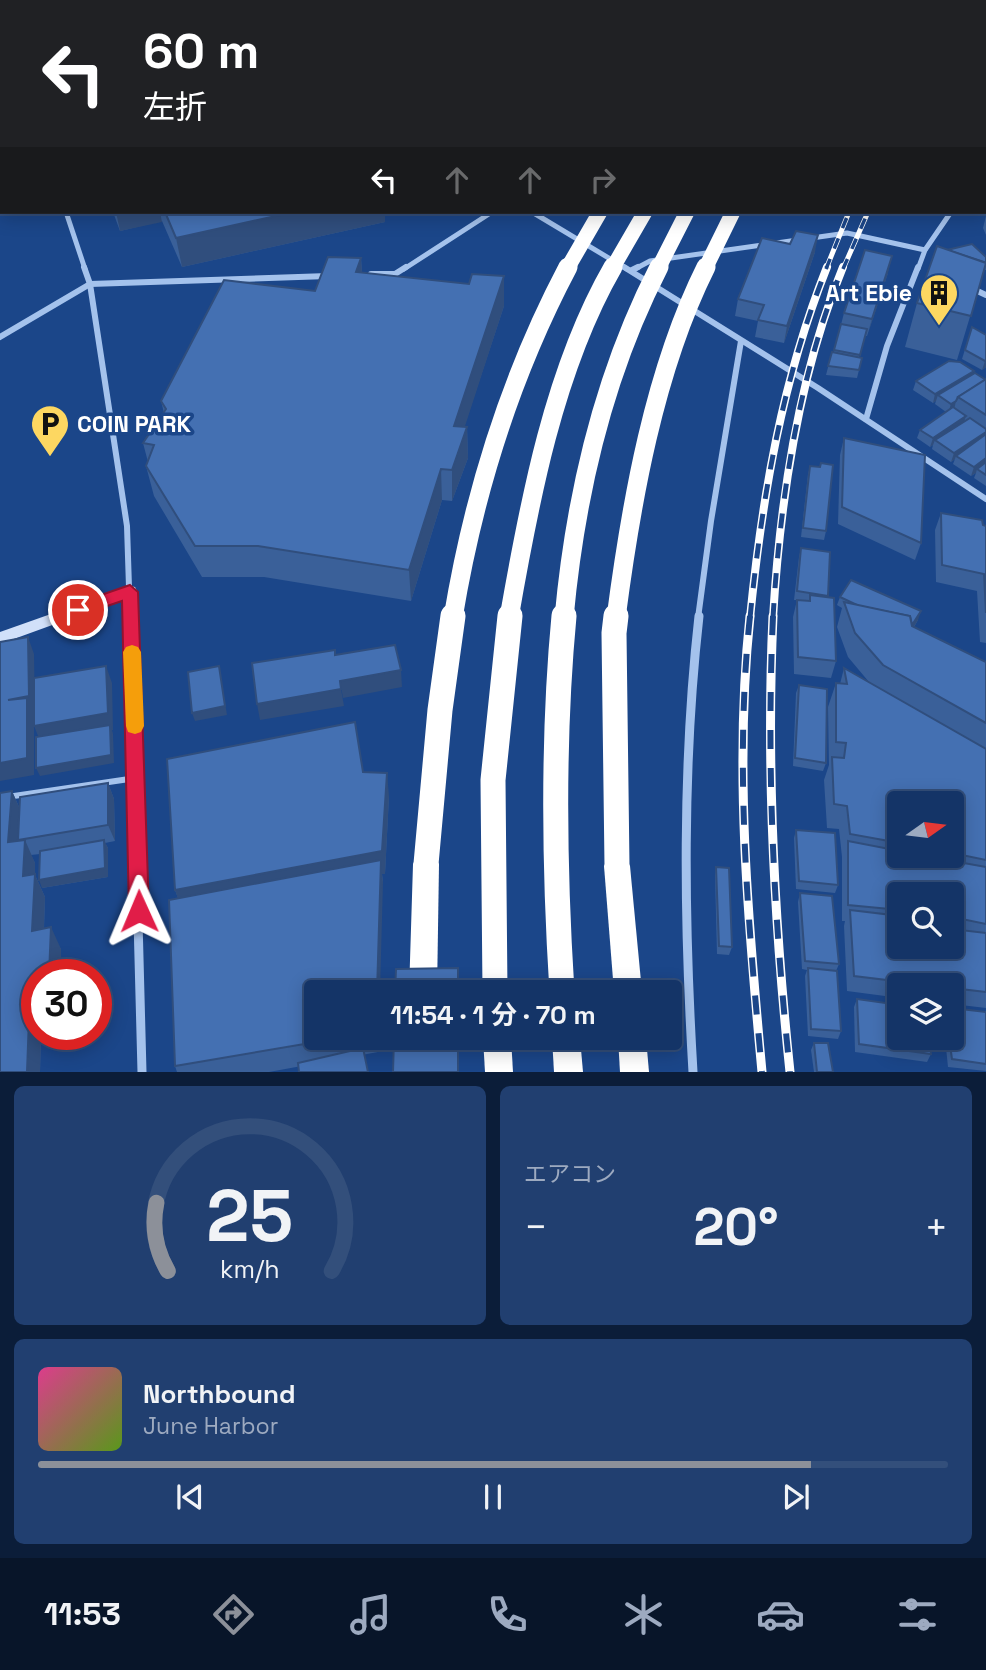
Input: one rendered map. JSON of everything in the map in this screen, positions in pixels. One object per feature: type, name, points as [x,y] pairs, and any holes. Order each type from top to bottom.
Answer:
[{"type":"highway","points":[[423,980],[426,864],[437,735],[453,616],[488,465],[505,410],[544,314],[565,271],[599,214]]},
{"type":"highway","points":[[495,980],[493,761],[510,611],[539,469],[560,398],[597,302],[644,214]]},
{"type":"highway","points":[[561,980],[552,765],[563,612],[587,474],[617,363],[649,283],[686,214]]},
{"type":"highway","points":[[627,980],[617,866],[614,633],[624,556],[662,377],[693,293],[732,214]]},
{"type":"highway","points":[[498,1050],[499,1072]]},
{"type":"highway","points":[[567,1050],[569,1072]]},
{"type":"highway","points":[[633,1050],[635,1072]]},
{"type":"street","points":[[67,214],[90,284],[127,526],[142,1072]]},
{"type":"street","points":[[367,275],[395,274],[489,214]]},
{"type":"street","points":[[535,214],[632,270],[986,499]]},
{"type":"street","points":[[866,419],[887,346],[925,250],[950,214]]},
{"type":"street","points":[[632,270],[650,261],[847,233],[925,250]]},
{"type":"street","points":[[921,262],[932,268]]},
{"type":"street","points":[[0,337],[90,284],[340,275]]},
{"type":"street","points":[[964,284],[986,295]]},
{"type":"street","points":[[693,1072],[689,1018],[686,800],[697,630],[741,341]]},
{"type":"street","points":[[0,638],[130,592]]},
{"type":"lane","points":[[0,798],[136,778]]},
{"type":"building","points":[[166,214],[285,214],[176,238]]},
{"type":"building","points":[[796,231],[818,235],[787,326],[758,320],[764,305],[738,299],[762,238],[790,244]]},
{"type":"building","points":[[972,244],[986,257],[986,262],[947,250]]},
{"type":"building","points":[[937,246],[986,263],[971,316],[917,303]]},
{"type":"building","points":[[865,250],[892,256],[872,319],[844,313]]},
{"type":"building","points":[[328,257],[361,258],[356,272],[469,284],[472,274],[504,276],[454,426],[467,427],[452,470],[441,469],[409,570],[258,546],[195,546],[146,466],[154,445],[143,443],[166,409],[161,401],[224,280],[315,291]]},
{"type":"building","points":[[841,324],[867,329],[860,355],[834,350]]},
{"type":"building","points":[[972,327],[986,335],[985,361],[965,350]]},
{"type":"building","points":[[832,352],[862,358],[859,370],[828,366]]},
{"type":"building","points":[[949,361],[960,362],[974,371],[935,394],[916,381]]},
{"type":"building","points":[[975,373],[986,380],[951,404],[938,395]]},
{"type":"building","points":[[986,379],[986,415],[958,397]]},
{"type":"building","points":[[953,407],[966,416],[933,438],[920,430]]},
{"type":"building","points":[[970,418],[986,429],[986,432],[954,453],[935,440]]},
{"type":"building","points":[[986,434],[986,458],[974,467],[956,456]]},
{"type":"building","points":[[844,438],[925,455],[921,543],[842,507]]},
{"type":"building","points":[[986,462],[986,475],[977,469]]},
{"type":"building","points":[[821,463],[833,465],[826,531],[803,528],[810,466],[820,467]]},
{"type":"building","points":[[941,513],[982,520],[986,526],[986,613],[984,574],[942,565]]},
{"type":"building","points":[[801,548],[830,552],[828,596],[797,591]]},
{"type":"building","points":[[851,580],[921,611],[912,625],[910,616],[859,606],[840,597]]},
{"type":"building","points":[[810,595],[834,598],[836,661],[798,657],[797,600],[810,601]]},
{"type":"building","points":[[844,602],[910,616],[912,626],[986,662],[986,723],[883,665],[855,633]]},
{"type":"building","points":[[28,637],[29,696],[8,700],[27,698],[27,758],[0,763],[0,642]]},
{"type":"building","points":[[395,645],[401,670],[340,681],[341,689],[257,704],[252,663],[335,650],[335,655]]},
{"type":"building","points":[[106,666],[108,713],[34,726],[34,678]]},
{"type":"building","points":[[219,666],[225,706],[192,713],[188,672]]},
{"type":"building","points":[[844,668],[986,749],[986,860],[964,855],[964,791],[887,791],[887,841],[850,834],[847,806],[834,804],[832,757],[844,758],[846,743],[836,742],[836,683],[847,684]]},
{"type":"building","points":[[799,685],[827,689],[826,763],[795,758]]},
{"type":"building","points":[[355,722],[363,772],[387,773],[382,851],[175,890],[167,759]]},
{"type":"building","points":[[110,725],[111,755],[36,768],[36,737]]},
{"type":"building","points":[[108,783],[108,825],[18,840],[20,797]]},
{"type":"building","points":[[12,791],[8,842],[25,840],[23,876],[35,874],[32,931],[51,927],[50,959],[21,959],[21,1050],[28,1050],[27,1072],[0,1072],[0,793]]},
{"type":"building","points":[[796,830],[835,833],[838,885],[799,881]]},
{"type":"building","points":[[104,840],[105,868],[39,880],[40,851]]},
{"type":"building","points":[[848,841],[887,848],[887,868],[964,868],[964,863],[986,867],[986,924],[964,919],[964,882],[887,882],[887,909],[848,905]]},
{"type":"building","points":[[381,860],[377,980],[304,980],[304,1044],[175,1066],[169,900]]},
{"type":"building","points":[[716,867],[729,868],[732,947],[719,946]]},
{"type":"building","points":[[800,893],[832,896],[839,964],[805,961]]},
{"type":"building","points":[[850,910],[887,914],[887,959],[964,959],[964,930],[986,933],[986,992],[964,989],[964,973],[887,973],[887,980],[854,976]]},
{"type":"building","points":[[458,968],[458,980],[396,980],[396,969]]},
{"type":"building","points":[[808,968],[837,971],[841,1031],[811,1029]]},
{"type":"building","points":[[857,999],[887,1003],[887,1048],[859,1044]]},
{"type":"building","points":[[964,1009],[986,1012],[986,1064],[952,1059],[951,1050],[964,1050]]},
{"type":"building","points":[[814,1043],[828,1043],[833,1072],[817,1072]]},
{"type":"building","points":[[363,1050],[368,1072],[299,1072],[298,1063]]},
{"type":"building","points":[[394,1050],[458,1050],[458,1072],[393,1072]]},
{"type":"building","points":[[902,1050],[930,1050],[931,1054]]},
{"type":"railway","points":[[826,269],[848,214]]},
{"type":"railway","points":[[843,269],[867,214]]},
{"type":"railway","points":[[750,618],[761,528],[776,440],[798,352],[827,267]]},
{"type":"railway","points":[[773,618],[786,484],[794,439],[814,351],[843,267]]},
{"type":"railway","points":[[750,616],[745,673],[743,787],[748,901],[762,1072]]},
{"type":"railway","points":[[773,616],[770,730],[773,844],[790,1072]]},
{"type":"slow traffic","points":[[132,652],[135,726]]},
{"type":"place","name":"Art Ebie","points":[[939,327]]},
{"type":"place","name":"COIN PARK","points":[[50,458]]},
{"type":"route","points":[[78,610],[130,592],[139,911]]}]
